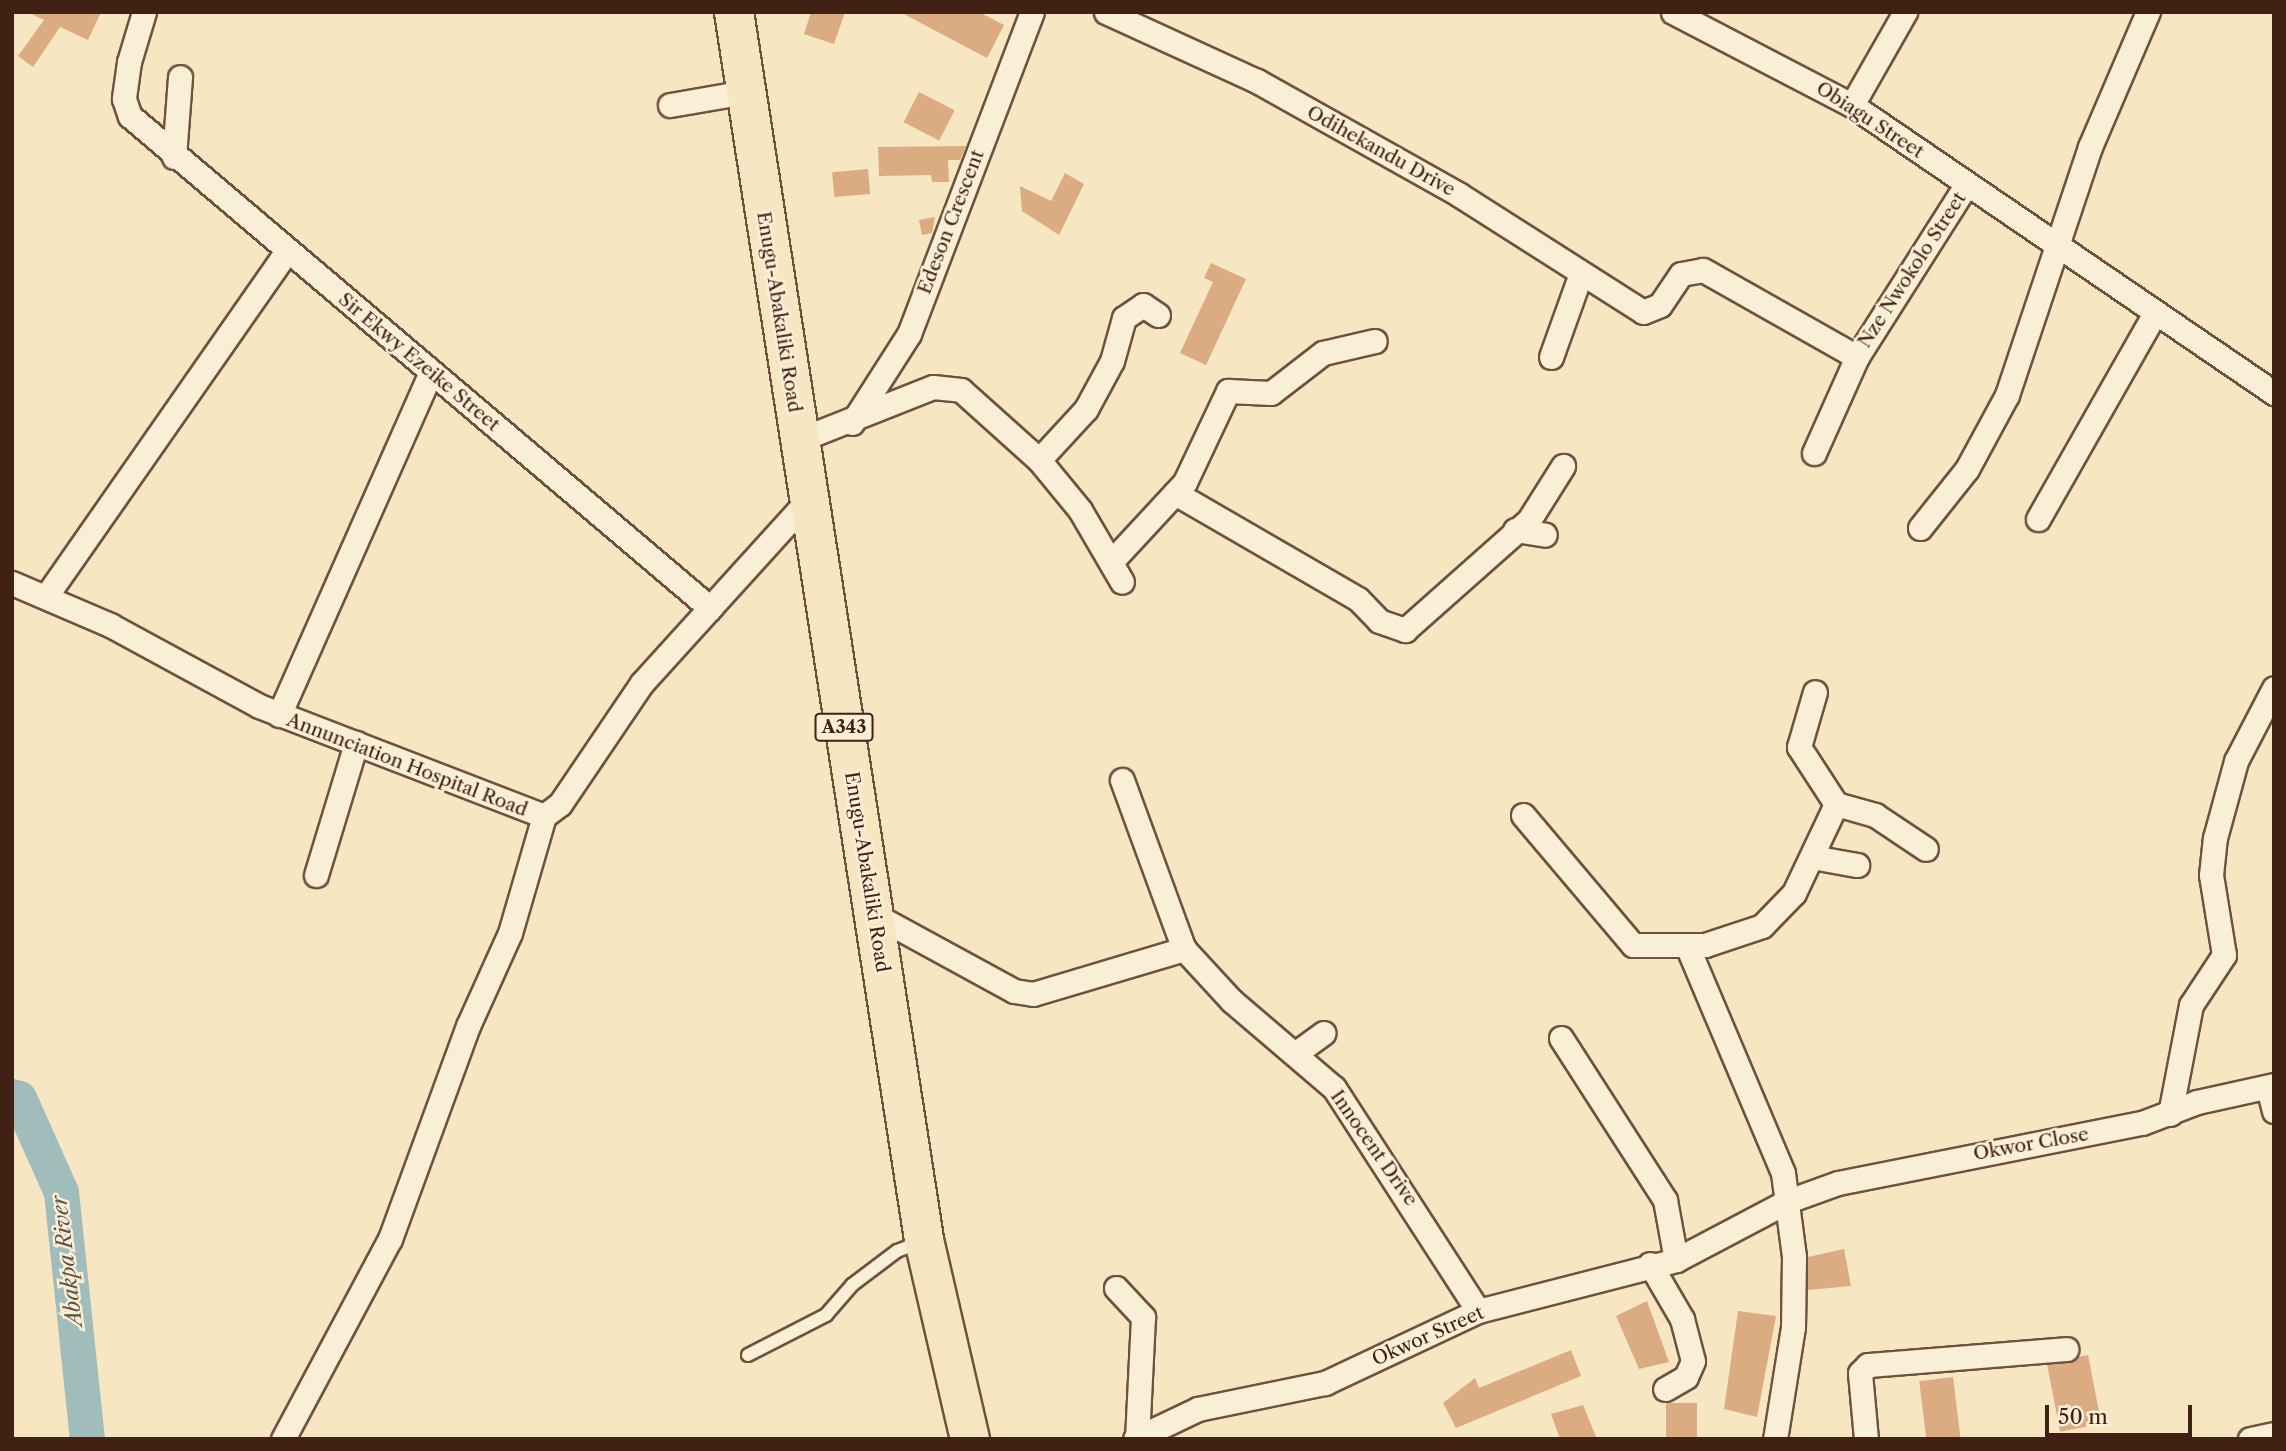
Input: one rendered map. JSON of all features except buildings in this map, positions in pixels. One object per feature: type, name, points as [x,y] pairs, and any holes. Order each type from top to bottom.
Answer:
[{"type":"highway","name":"Enugu-Abakaliki Road","points":[[734,12],[745,92],[806,437],[886,920],[924,1240],[970,1439]]},
{"type":"highway","name":"Enugu-Abakaliki Road","points":[[750,12],[806,437],[808,499],[985,1439]]},
{"type":"street","name":"Sir Ekwy Ezeike Street","points":[[144,12],[124,99],[130,116],[174,157],[710,608]]},
{"type":"street","name":"Edeson Crescent","points":[[852,423],[909,334],[1032,12]]},
{"type":"street","name":"Odihekandu Drive","points":[[1106,12],[1257,81],[1458,194],[1580,276],[1643,312],[1660,305],[1681,274],[1703,270],[1857,357]]},
{"type":"street","name":"Obiagu Street","points":[[1672,12],[1852,105],[2154,315],[2274,393]]},
{"type":"street","points":[[1852,105],[1905,12]]},
{"type":"street","points":[[1920,528],[1968,469],[2002,407],[2056,246],[2148,12]]},
{"type":"street","points":[[174,157],[180,76]]},
{"type":"street","points":[[670,105],[745,92]]},
{"type":"street","name":"Nze Nwokolo Street","points":[[1814,453],[1857,357],[1967,184]]},
{"type":"street","points":[[47,595],[287,251]]},
{"type":"street","points":[[1551,357],[1580,276]]},
{"type":"street","points":[[1039,460],[1086,409],[1112,361],[1124,318],[1143,305],[1158,315]]},
{"type":"street","points":[[2038,519],[2154,315]]},
{"type":"street","points":[[1111,562],[1175,493],[1228,391],[1271,393],[1323,353],[1375,341]]},
{"type":"street","points":[[279,715],[431,372]]},
{"type":"street","points":[[806,437],[852,423],[948,386],[971,394],[1039,460],[1111,562],[1122,582]]},
{"type":"street","points":[[1175,493],[1358,599],[1379,621],[1405,630],[1529,520],[1563,466]]},
{"type":"street","name":"Annunciation Hospital Road","points":[[12,583],[47,595],[279,715],[544,816],[560,804],[642,683],[808,499]]},
{"type":"street","points":[[1515,530],[1545,535]]},
{"type":"street","points":[[2170,1114],[2191,1005],[2224,956],[2211,875],[2216,838],[2236,761],[2274,688]]},
{"type":"street","points":[[1815,692],[1799,747],[1836,804],[1875,815],[1926,849]]},
{"type":"street","points":[[316,875],[356,743]]},
{"type":"street","points":[[886,920],[1014,990],[1033,994],[1184,948],[1122,780]]},
{"type":"street","points":[[1523,815],[1569,863],[1621,938],[1633,945],[1688,948],[1762,926],[1794,893],[1836,804]]},
{"type":"street","points":[[284,1439],[390,1239],[467,1026],[510,933],[544,816]]},
{"type":"street","points":[[1812,857],[1857,865]]},
{"type":"street","name":"Innocent Drive","points":[[1184,948],[1232,1001],[1334,1088],[1371,1140],[1479,1311]]},
{"type":"street","points":[[1688,948],[1775,1147],[1788,1201],[1793,1326],[1774,1439]]},
{"type":"street","points":[[1296,1053],[1324,1033]]},
{"type":"street","points":[[1561,1038],[1665,1200],[1675,1260]]},
{"type":"street","points":[[2271,1086],[2274,1111]]},
{"type":"street","name":"Okwor Close","points":[[1724,1240],[1788,1201],[1886,1170],[2170,1114],[2271,1086]]},
{"type":"street","name":"Okwor Street","points":[[1136,1438],[1198,1409],[1325,1383],[1479,1311],[1650,1264],[1675,1260],[1724,1240]]},
{"type":"street","points":[[1650,1264],[1682,1320],[1693,1361],[1686,1377],[1665,1389]]},
{"type":"street","points":[[1116,1288],[1143,1317],[1136,1438]]},
{"type":"street","points":[[1866,1439],[1860,1373],[1868,1365],[2066,1349]]},
{"type":"street","points":[[2250,1439],[2274,1434]]},
{"type":"lane","points":[[748,1355],[826,1315],[897,1251],[924,1240]]},
{"type":"waterway","name":"Abakpa River","points":[[12,1096],[19,1098],[61,1192],[87,1439]]}]
